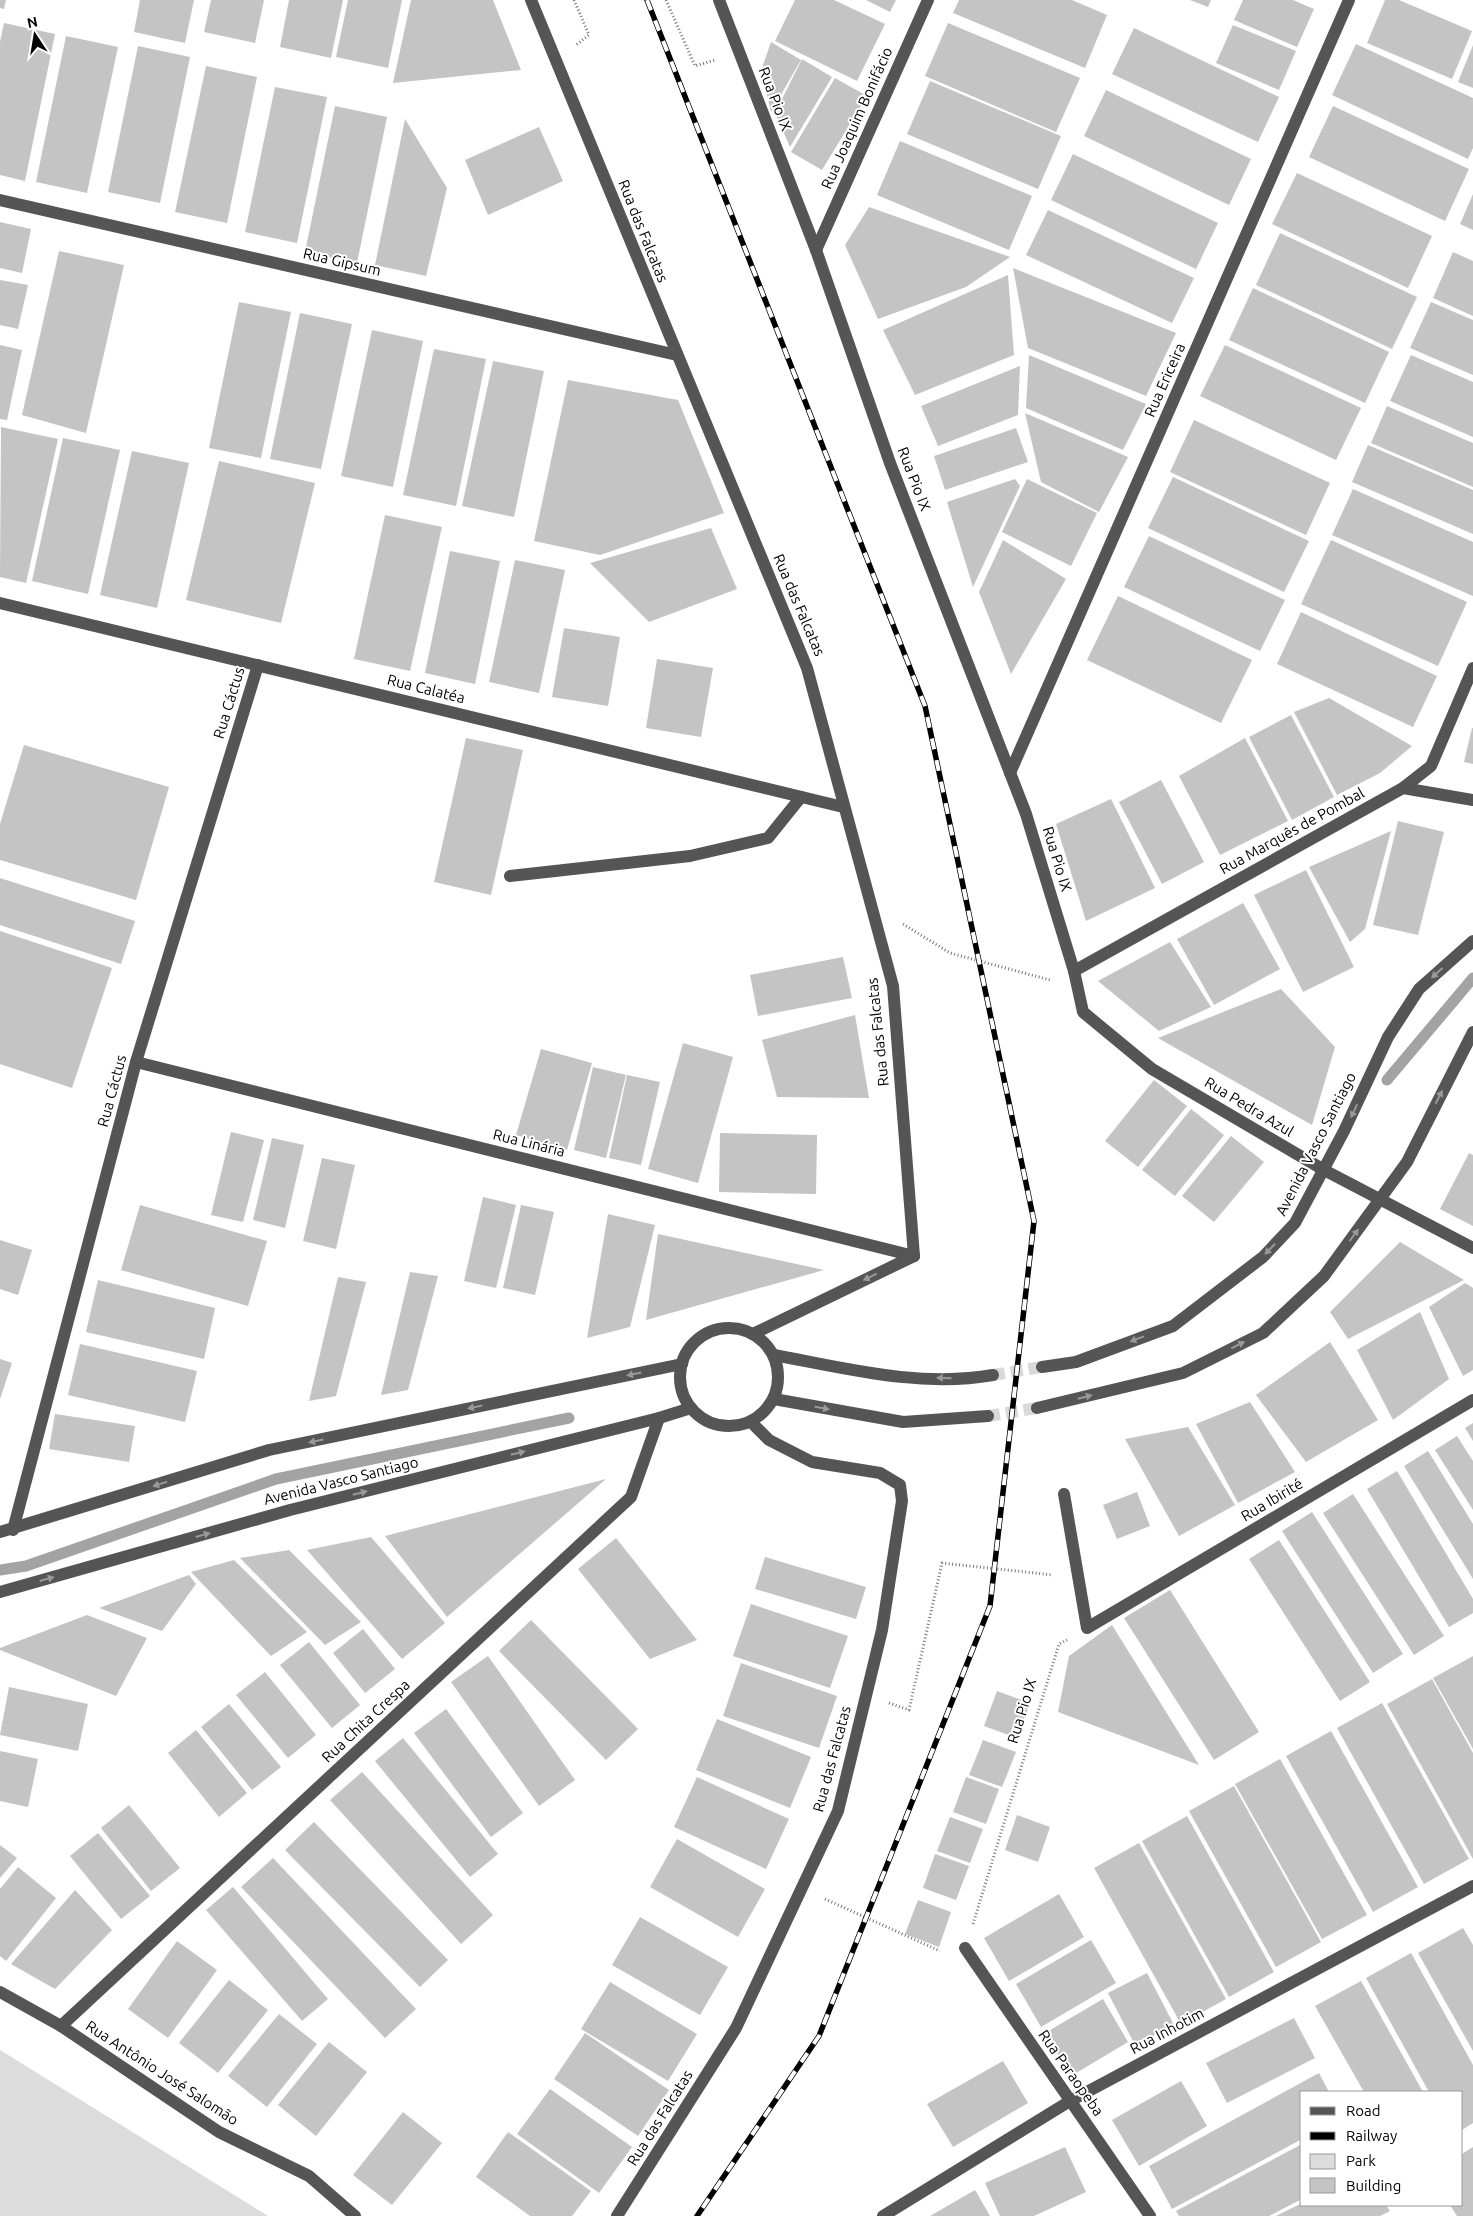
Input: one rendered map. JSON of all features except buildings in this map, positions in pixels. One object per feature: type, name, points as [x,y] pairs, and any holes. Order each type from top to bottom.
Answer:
[{"type":"street","name":"Rua das Falcatas","points":[[531,0],[676,356],[807,668],[892,986],[914,1256]]},
{"type":"street","name":"Rua Pio IX","points":[[719,0],[816,250],[890,462],[1026,814],[1074,972]]},
{"type":"street","name":"Rua Joaquim Bonifácio","points":[[816,250],[928,0]]},
{"type":"street","name":"Rua Ericeira","points":[[1010,773],[1349,0]]},
{"type":"street","name":"Rua Gipsum","points":[[0,200],[676,356]]},
{"type":"street","name":"Rua Calatéa","points":[[0,602],[843,807]]},
{"type":"street","name":"Rua Cáctus","points":[[6,1531],[136,1062],[258,665]]},
{"type":"street","name":"Rua Marquês de Pombal","points":[[1074,972],[1403,788],[1431,766],[1473,668]]},
{"type":"street","points":[[1403,788],[1473,800]]},
{"type":"street","points":[[510,876],[690,856],[768,838],[801,797]]},
{"type":"street","name":"Avenida Vasco Santiago","points":[[1042,1367],[1076,1362],[1173,1326],[1263,1257],[1295,1223],[1324,1170],[1388,1037],[1419,988],[1473,941]]},
{"type":"street","name":"Rua Pedra Azul","points":[[1074,972],[1083,1012],[1152,1069],[1324,1170],[1473,1248]]},
{"type":"street","points":[[1037,1408],[1183,1373],[1263,1333],[1324,1276],[1407,1162],[1473,1032]]},
{"type":"street","name":"Rua Linária","points":[[136,1062],[914,1256]]},
{"type":"street","points":[[753,1334],[914,1256]]},
{"type":"street","points":[[736,1329],[753,1334],[765,1343],[774,1355],[778,1370],[778,1385],[774,1400],[765,1412],[752,1422],[736,1426],[718,1426],[703,1419],[691,1408],[683,1394],[680,1379],[682,1364],[690,1348],[702,1337],[718,1330],[736,1329]]},
{"type":"street","points":[[774,1355],[883,1376],[971,1378],[993,1375]]},
{"type":"street","points":[[6,1531],[269,1450],[682,1364]]},
{"type":"street","points":[[774,1400],[903,1422],[988,1416]]},
{"type":"street","name":"Rua Ibirité","points":[[1087,1628],[1473,1400]]},
{"type":"street","name":"Avenida Vasco Santiago","points":[[0,1592],[290,1510],[659,1418],[691,1408]]},
{"type":"street","name":"Rua Chita Crespa","points":[[61,2026],[630,1497],[659,1418]]},
{"type":"street","name":"Rua das Falcatas","points":[[617,2216],[736,2028],[838,1811],[883,1621],[902,1501],[900,1485],[880,1473],[812,1462],[769,1440],[752,1422]]},
{"type":"street","points":[[1064,1494],[1087,1628]]},
{"type":"street","name":"Rua Inhotim","points":[[883,2216],[1070,2101],[1473,1886]]},
{"type":"street","name":"Rua Paraopeba","points":[[965,1948],[1150,2216]]},
{"type":"street","name":"Rua Antônio José Salomão","points":[[0,1992],[61,2026],[219,2132],[309,2176],[355,2216]]},
{"type":"path","points":[[556,60],[589,35],[574,0]]},
{"type":"path","points":[[666,0],[694,66],[739,53]]},
{"type":"path","points":[[899,921],[950,953],[1077,988]]},
{"type":"path","points":[[866,1696],[909,1710],[942,1562],[1078,1578]]},
{"type":"path","name":"Rua Pio IX","points":[[965,1948],[1059,1644],[1087,1628]]},
{"type":"path","points":[[802,1888],[979,1969]]},
{"type":"green space","points":[[0,2050],[268,2216],[0,2216]]},
{"type":"waterway","points":[[1387,1080],[1473,978]]},
{"type":"waterway","points":[[0,1570],[26,1566],[276,1479],[569,1418]]},
{"type":"tunnel","points":[[993,1375],[1042,1367]]},
{"type":"tunnel","points":[[988,1416],[1037,1408]]},
{"type":"railway","points":[[647,0],[925,706],[1034,1221],[990,1606],[819,2036],[697,2216]]}]
